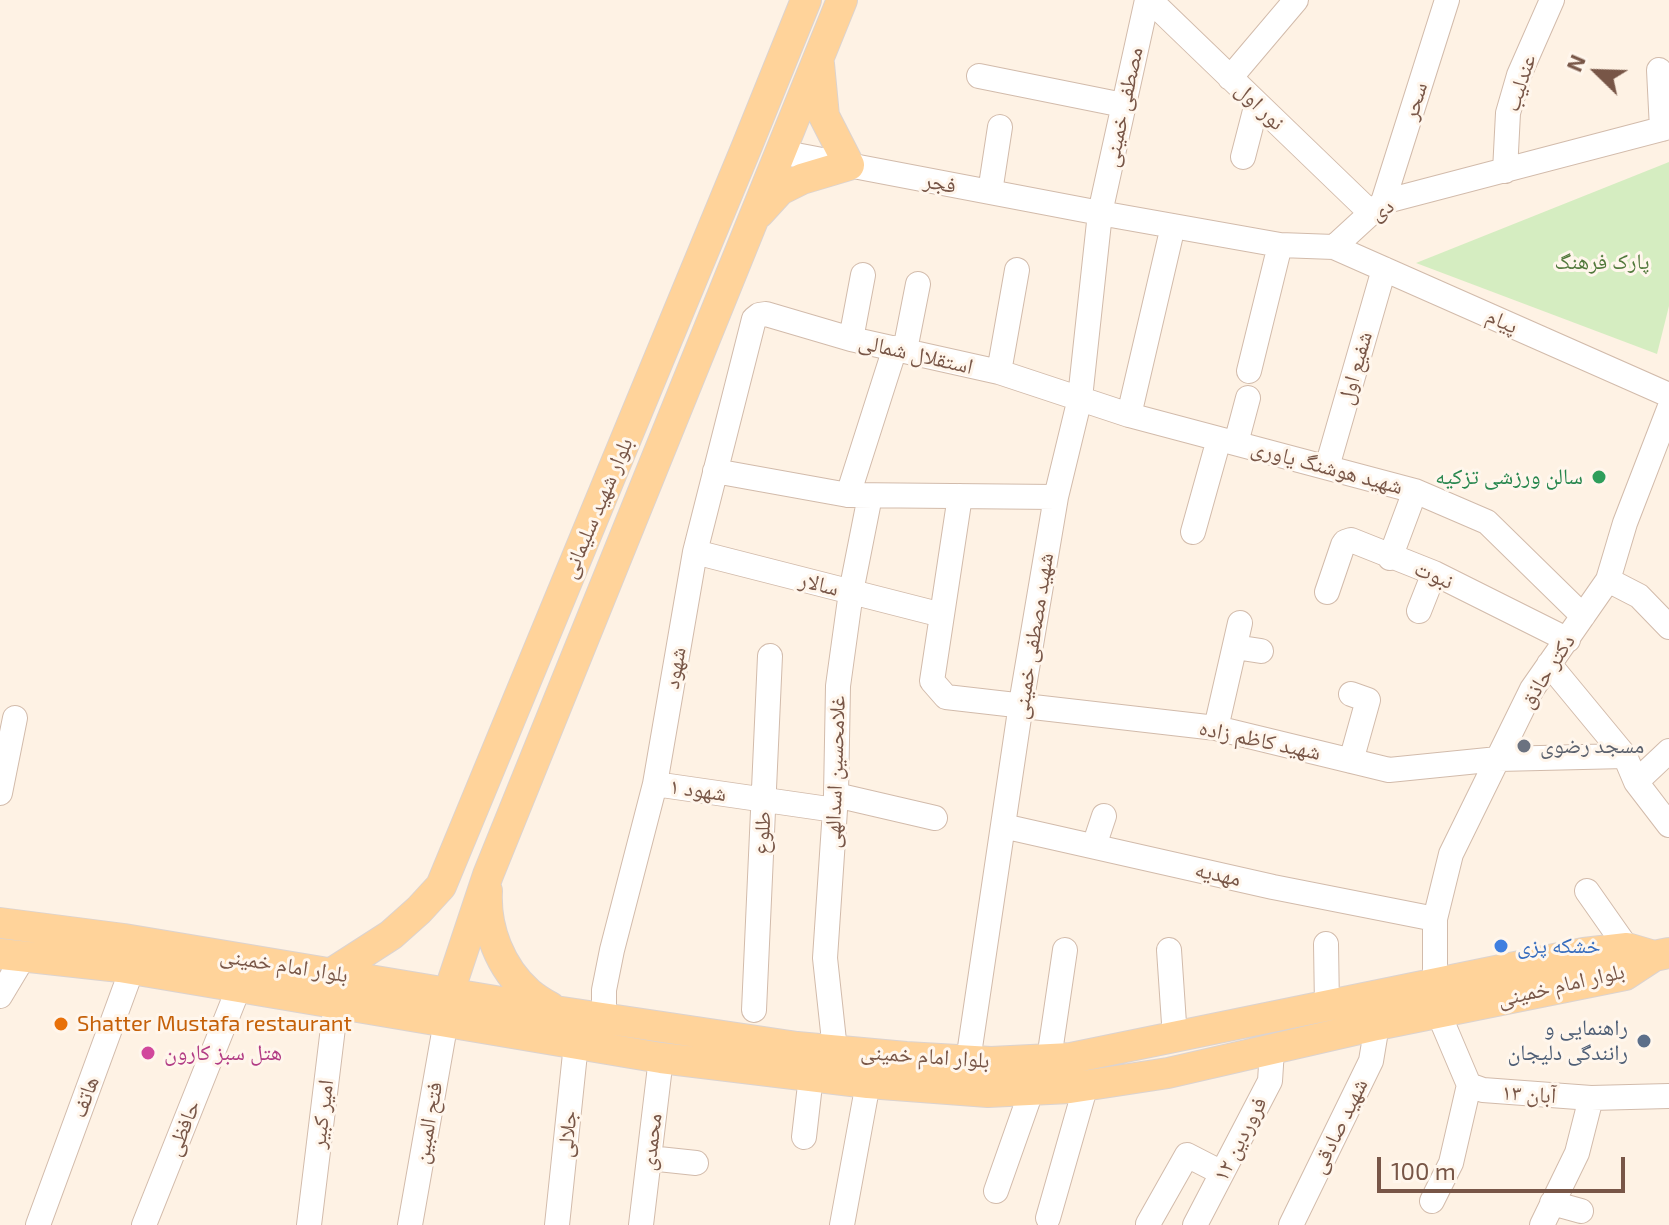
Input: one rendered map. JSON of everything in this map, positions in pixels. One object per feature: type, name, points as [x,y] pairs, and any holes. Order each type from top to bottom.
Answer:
[{"type":"main road","name":"بلوار شهید سلیمانی","points":[[332,973],[391,935],[441,886],[806,0]]},
{"type":"main road","name":"بلوار شهید سلیمانی","points":[[447,1006],[488,875],[842,0]]},
{"type":"main road","points":[[752,221],[780,190],[802,179],[849,165],[824,116],[819,57]]},
{"type":"main road","points":[[747,146],[780,152]]},
{"type":"main road","points":[[488,875],[486,907],[493,939],[507,968],[528,993],[555,1011]]},
{"type":"main road","name":"بلوار امام خمینی","points":[[0,923],[124,939],[332,973],[576,1044],[661,1058],[868,1083],[988,1092],[1070,1088],[1168,1073],[1377,1025],[1437,998]]},
{"type":"main road","name":"بلوار امام خمینی","points":[[12,955],[132,969],[336,1003],[555,1011],[797,1047],[991,1062],[1071,1058],[1327,1007],[1437,998],[1625,975],[1650,952]]},
{"type":"street","name":"نور اول","points":[[1148,0],[1257,103],[1377,208]]},
{"type":"street","name":"مصطفی خمینی","points":[[1100,213],[1148,0]]},
{"type":"street","points":[[1230,78],[1296,0]]},
{"type":"street","name":"سحر","points":[[1377,208],[1447,0]]},
{"type":"street","name":"عندلیب","points":[[1505,171],[1508,113],[1519,75],[1552,0]]},
{"type":"street","points":[[1659,70],[1665,128]]},
{"type":"street","points":[[979,76],[1123,105]]},
{"type":"street","points":[[1243,157],[1257,103]]},
{"type":"street","points":[[990,192],[1000,127]]},
{"type":"street","name":"دی","points":[[1334,247],[1377,208],[1665,128]]},
{"type":"street","name":"فجر","points":[[780,152],[1100,213]]},
{"type":"street","points":[[1100,213],[1280,245],[1334,247]]},
{"type":"street","name":"شهید مصطفی خمینی","points":[[968,1061],[1021,704],[1056,497],[1080,398],[1100,213]]},
{"type":"street","points":[[1129,415],[1173,226]]},
{"type":"street","points":[[1249,371],[1280,245]]},
{"type":"street","name":"پیام","points":[[1334,247],[1669,395]]},
{"type":"street","name":"شفیع اول","points":[[1327,467],[1384,269]]},
{"type":"street","points":[[999,372],[1017,270]]},
{"type":"street","points":[[851,339],[863,275]]},
{"type":"street","name":"غلامحسین اسدالهی","points":[[835,1050],[825,958],[836,803],[838,686],[851,592],[859,496],[918,284]]},
{"type":"street","name":"استقلال شمالی","points":[[754,319],[766,314],[851,339],[999,372],[1080,398]]},
{"type":"street","name":"شهود","points":[[604,1018],[604,990],[655,784],[695,552],[754,319]]},
{"type":"street","name":"شهید هوشنگ یاوری","points":[[1080,398],[1129,415],[1415,491],[1487,522],[1583,616]]},
{"type":"street","points":[[1193,532],[1248,398]]},
{"type":"street","name":"دکتر حاذق","points":[[1437,998],[1435,919],[1451,854],[1532,689],[1608,580],[1625,523],[1669,409]]},
{"type":"street","points":[[715,471],[859,496],[1056,497]]},
{"type":"street","points":[[1390,558],[1415,491]]},
{"type":"street","name":"شهید کاظم زاده","points":[[960,496],[932,681],[946,697],[1216,728],[1389,770],[1498,759]]},
{"type":"street","name":"نبوت","points":[[1327,592],[1345,542],[1351,540],[1434,573],[1568,640]]},
{"type":"street","name":"سالار","points":[[695,552],[942,615]]},
{"type":"street","points":[[1419,611],[1434,573]]},
{"type":"street","points":[[1608,580],[1639,596],[1669,627]]},
{"type":"street","points":[[1216,728],[1237,635],[1261,651]]},
{"type":"street","name":"طلوع","points":[[754,1010],[770,656]]},
{"type":"street","points":[[1549,664],[1625,756],[1636,782],[1669,825]]},
{"type":"street","points":[[1351,694],[1368,700],[1351,761]]},
{"type":"street","points":[[0,793],[15,718]]},
{"type":"street","points":[[1636,782],[1669,751]]},
{"type":"street","points":[[1498,759],[1625,756]]},
{"type":"street","name":"شهود ۱","points":[[655,784],[763,800],[836,803],[935,818]]},
{"type":"street","points":[[1094,846],[1104,816]]},
{"type":"street","name":"مهدیه","points":[[1003,826],[1273,887],[1435,919]]},
{"type":"street","points":[[1587,891],[1650,952]]},
{"type":"street","points":[[1326,944],[1327,1007]]},
{"type":"street","points":[[1049,1059],[1065,950]]},
{"type":"street","points":[[1169,950],[1175,1038]]},
{"type":"street","points":[[0,996],[12,955]]},
{"type":"street","name":"هاتف","points":[[38,1225],[132,969]]},
{"type":"street","name":"حافظی","points":[[144,1225],[239,987]]},
{"type":"street","points":[[1432,1201],[1451,1163],[1469,1085],[1437,998]]},
{"type":"street","name":"امیر کبیر","points":[[309,1225],[336,1003]]},
{"type":"street","name":"فتح المبین","points":[[410,1225],[447,1006]]},
{"type":"street","name":"شهید صادقی","points":[[1291,1225],[1371,1061],[1377,1025]]},
{"type":"street","name":"جلالی","points":[[557,1225],[576,1044]]},
{"type":"street","name":"۱۲ فروردین","points":[[1195,1225],[1270,1081],[1272,1050]]},
{"type":"street","name":"محمدی","points":[[641,1225],[661,1058]]},
{"type":"street","points":[[804,1137],[811,1076]]},
{"type":"street","points":[[842,1225],[868,1083]]},
{"type":"street","points":[[1048,1218],[1086,1085]]},
{"type":"street","name":"۱۳ آبان","points":[[1469,1085],[1483,1090],[1591,1098],[1669,1096]]},
{"type":"street","points":[[996,1191],[1032,1089]]},
{"type":"street","points":[[1547,1214],[1577,1153],[1591,1098]]},
{"type":"street","points":[[1148,1224],[1187,1155],[1222,1173]]},
{"type":"street","points":[[649,1158],[696,1163]]},
{"type":"street","points":[[1547,1214],[1581,1211]]},
{"type":"green space","name":"پارک فرهنگ","points":[[1669,162],[1669,306],[1657,354],[1416,263]]},
{"type":"place","name":"سالن ورزشی تزکیه","points":[[1599,477]]},
{"type":"place","name":"مسجد رضوی","points":[[1524,746]]},
{"type":"place","name":"خشکه پزی","points":[[1501,946]]},
{"type":"place","name":"Shatter Mustafa restaurant","points":[[61,1024]]},
{"type":"place","name":"راهنمایی و رانندگی دلیجان","points":[[1644,1041]]},
{"type":"place","name":"هتل سبز کارون","points":[[148,1053]]}]
